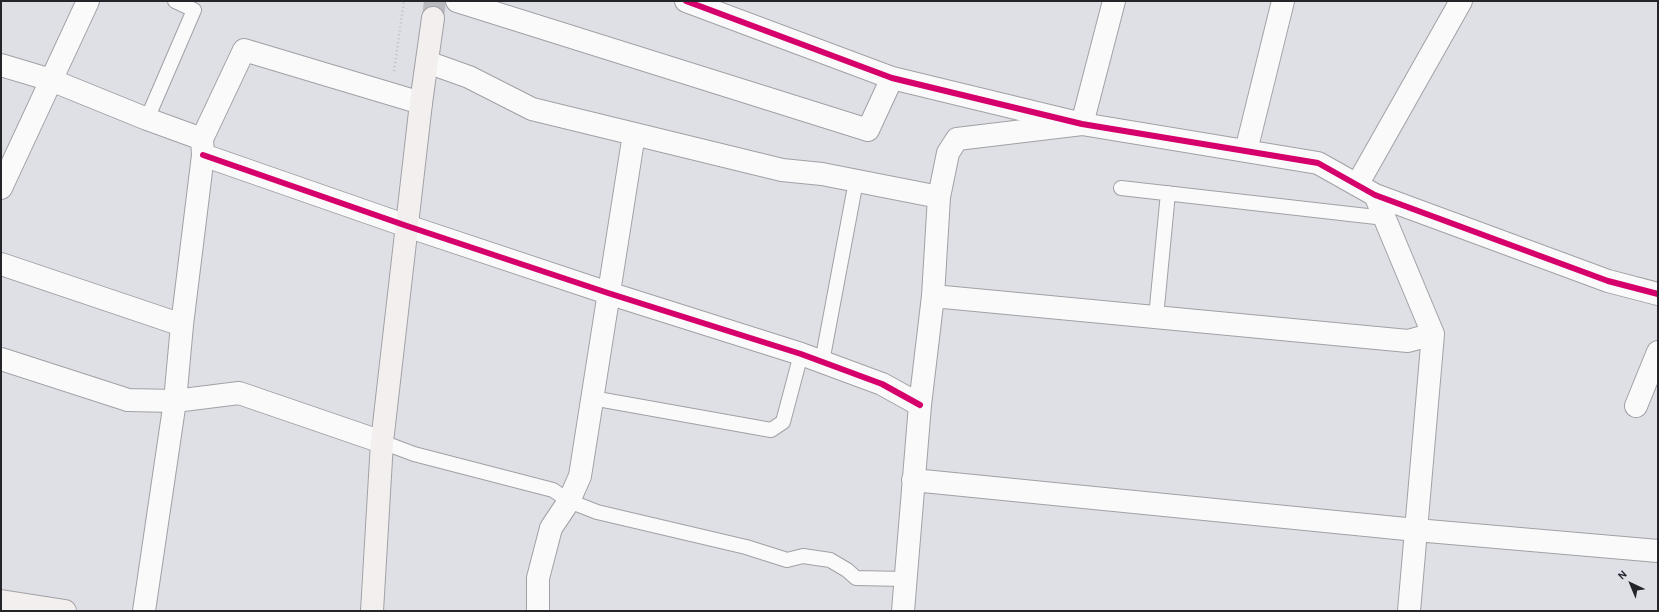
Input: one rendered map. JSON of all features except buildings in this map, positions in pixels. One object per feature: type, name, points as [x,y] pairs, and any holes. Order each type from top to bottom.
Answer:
[{"type":"street","points":[[1,188],[88,1]]},
{"type":"street","points":[[457,1],[868,130],[892,78]]},
{"type":"street","points":[[686,1],[892,78],[1082,124],[1318,163],[1366,190],[1608,281],[1658,294]]},
{"type":"street","points":[[1082,124],[1114,1]]},
{"type":"street","points":[[1246,151],[1283,1]]},
{"type":"street","points":[[1366,190],[1461,1]]},
{"type":"street","points":[[372,611],[382,442],[421,103],[433,18]]},
{"type":"street","points":[[144,611],[175,401],[202,147],[244,50],[421,103]]},
{"type":"street","points":[[427,62],[469,77],[532,109],[782,170],[822,174],[856,182],[938,197]]},
{"type":"street","points":[[1,65],[51,80],[147,119],[202,147],[407,226],[608,293],[801,354],[882,384],[920,405]]},
{"type":"street","points":[[903,611],[920,405],[933,296],[938,197],[948,153],[957,139],[1082,124]]},
{"type":"street","points":[[538,611],[538,578],[551,528],[569,501],[580,476],[634,134]]},
{"type":"street","points":[[1366,190],[1385,218],[1433,334],[1409,611]]},
{"type":"street","points":[[1,264],[182,325]]},
{"type":"street","points":[[933,296],[1408,341],[1433,334]]},
{"type":"street","points":[[1636,406],[1658,352]]},
{"type":"street","points":[[1,359],[128,400],[175,401],[239,393],[382,442]]},
{"type":"street","points":[[913,480],[1416,530],[1658,551]]},
{"type":"street","points":[[1,601],[65,611]]},
{"type":"lane","points":[[147,119],[194,10],[175,1]]},
{"type":"lane","points":[[822,362],[856,182]]},
{"type":"lane","points":[[1120,188],[1385,218]]},
{"type":"lane","points":[[1156,317],[1168,193]]},
{"type":"lane","points":[[592,398],[771,430],[783,422],[801,354]]},
{"type":"lane","points":[[382,442],[414,454],[553,490],[569,501],[597,512],[746,547],[787,560],[803,556],[830,560],[847,570],[856,578],[905,579]]},
{"type":"path","points":[[391,94],[404,1]]},
{"type":"tunnel","points":[[433,18],[435,1]]},
{"type":"cycle path","points":[[686,1],[892,78],[1082,124],[1318,163],[1375,195],[1608,281],[1658,294]]},
{"type":"cycle path","points":[[203,155],[407,226],[608,293],[801,354],[882,384],[920,405]]}]
